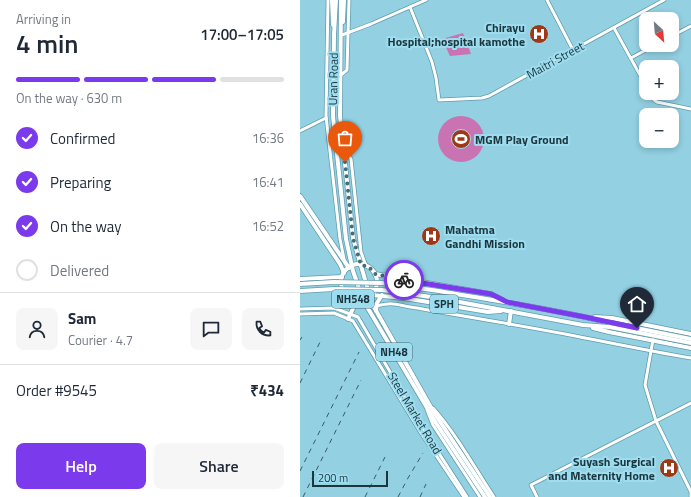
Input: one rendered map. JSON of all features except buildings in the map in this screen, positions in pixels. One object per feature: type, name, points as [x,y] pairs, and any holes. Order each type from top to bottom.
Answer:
[{"type":"highway","name":"Uran Road","points":[[332,0],[334,35]]},
{"type":"highway","name":"Uran Road","points":[[336,0],[333,116],[350,267]]},
{"type":"highway","name":"Uran Road","points":[[341,0],[342,35]]},
{"type":"highway","name":"Uran Road","points":[[344,0],[340,116],[353,238],[370,296]]},
{"type":"highway","points":[[300,196],[350,267],[362,300]]},
{"type":"highway","points":[[300,204],[340,264],[343,275],[300,279]]},
{"type":"highway","points":[[350,267],[361,265],[366,266]]},
{"type":"highway","name":"NH548","points":[[350,267],[343,275],[342,284],[344,292],[349,297],[362,300],[370,296],[377,285],[375,274],[366,266]]},
{"type":"highway","name":"SPH","points":[[375,274],[491,294],[507,302],[585,317],[610,325],[691,343]]},
{"type":"highway","points":[[300,284],[334,282],[382,283],[507,302]]},
{"type":"highway","points":[[300,291],[334,289],[382,290],[506,310]]},
{"type":"highway","points":[[376,311],[376,306],[382,295]]},
{"type":"highway","name":"SPH","points":[[370,296],[382,295],[488,312],[506,310],[583,325],[610,325],[691,339]]},
{"type":"highway","name":"NH48","points":[[370,296],[376,311],[426,404],[490,497]]},
{"type":"highway","points":[[349,316],[357,300]]},
{"type":"highway","name":"NH48","points":[[362,300],[485,497]]},
{"type":"highway","points":[[509,324],[511,311]]},
{"type":"highway","points":[[585,317],[612,318],[691,334]]},
{"type":"highway","points":[[583,325],[609,332],[691,348]]},
{"type":"street","points":[[328,0],[326,118],[340,239],[344,259]]},
{"type":"street","points":[[341,75],[347,70],[349,0]]},
{"type":"street","points":[[342,35],[426,0]]},
{"type":"street","points":[[547,0],[573,50]]},
{"type":"street","name":"Maitri Street","points":[[410,7],[432,62],[439,100],[486,97],[664,0]]},
{"type":"street","points":[[679,32],[691,26]]},
{"type":"street","points":[[614,28],[639,73]]},
{"type":"street","points":[[631,58],[642,52]]},
{"type":"street","points":[[654,100],[657,102],[691,109]]},
{"type":"street","points":[[300,131],[326,118]]},
{"type":"street","points":[[344,146],[351,160],[361,252],[366,266]]},
{"type":"street","points":[[376,306],[391,303],[509,324],[650,352],[691,358]]},
{"type":"street","name":"Steel Market Road","points":[[300,309],[334,308],[349,316],[421,433],[464,497]]},
{"type":"street","name":"Steel Market Road","points":[[300,314],[334,313],[358,317],[424,430],[467,497]]},
{"type":"street","points":[[655,327],[645,385],[656,421],[691,492],[691,497]]},
{"type":"street","points":[[537,497],[531,485],[691,403]]},
{"type":"street","points":[[426,404],[433,425],[480,497]]},
{"type":"street","points":[[426,404],[444,421],[494,497]]},
{"type":"shaded area","points":[[463,33],[471,54],[450,56],[442,39]]},
{"type":"shaded area","name":"MGM Play Ground","points":[[461,116],[474,120],[480,126],[484,139],[480,152],[474,158],[461,162],[448,158],[442,152],[438,139],[442,126],[448,120]]},
{"type":"railway","points":[[300,383],[322,338]]},
{"type":"railway","points":[[300,471],[359,352]]},
{"type":"railway","points":[[303,497],[361,380]]},
{"type":"railway","points":[[398,497],[423,453]]},
{"type":"railway","points":[[365,497],[385,457]]},
{"type":"railway","points":[[420,497],[426,484]]},
{"type":"way so far","points":[[345,162],[353,238],[361,265],[369,267],[375,274],[404,280]]},
{"type":"place","name":"Chirayu Hospital;hospital kamothe","points":[[539,34]]},
{"type":"place","name":"MGM Play Ground","points":[[461,139]]},
{"type":"place","name":"Mahatma Gandhi Mission","points":[[431,236]]},
{"type":"place","name":"Suyash Surgical and Maternity Home","points":[[669,468]]},
{"type":"route","points":[[404,280],[491,294],[507,302],[637,328]]}]
